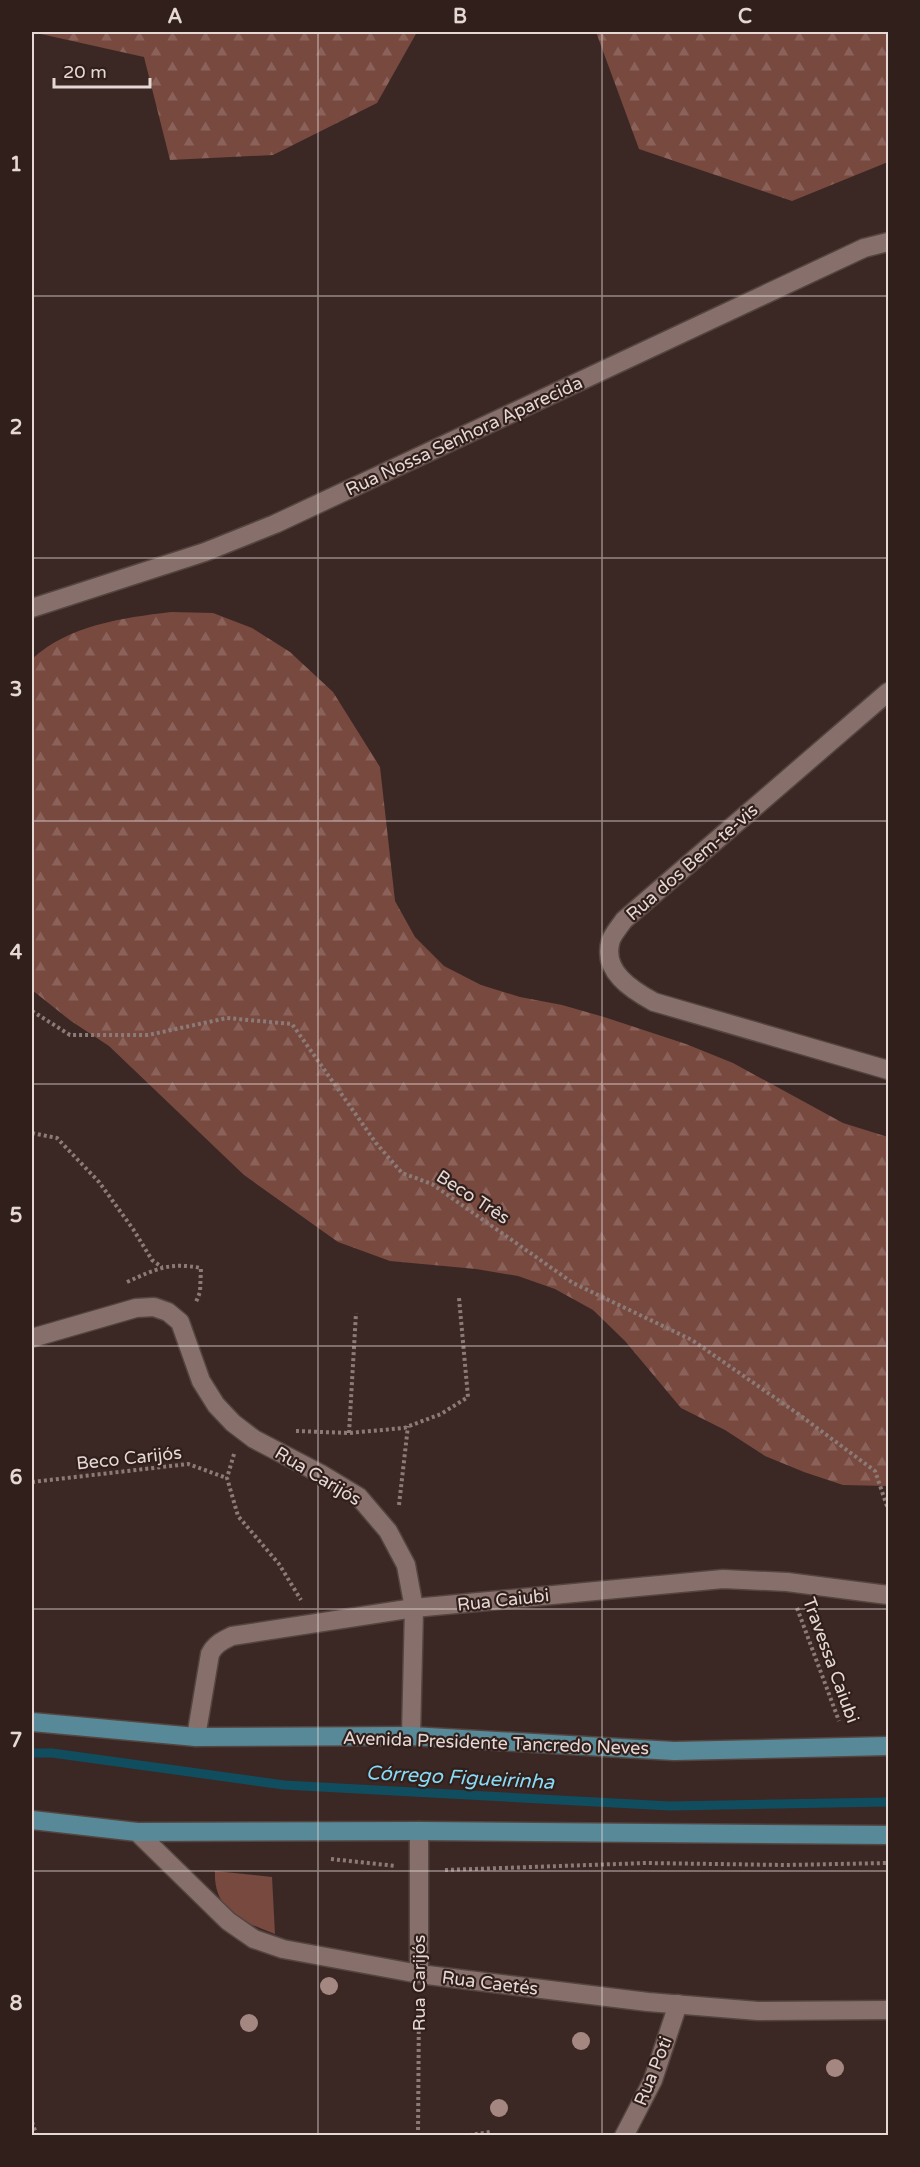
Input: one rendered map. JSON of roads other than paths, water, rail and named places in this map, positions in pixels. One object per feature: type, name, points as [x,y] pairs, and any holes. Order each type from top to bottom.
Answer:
[{"type":"main road","name":"Avenida Presidente Tancredo Neves","points":[[32,1722],[196,1737],[411,1736],[674,1751],[888,1746]]},
{"type":"main road","points":[[32,1820],[137,1832],[419,1831],[888,1835]]},
{"type":"street","name":"Rua Nossa Senhora Aparecida","points":[[32,608],[205,552],[274,524],[864,248],[888,242]]},
{"type":"street","name":"Rua dos Bem-te-vis","points":[[888,692],[624,920],[611,941],[610,958],[618,977],[631,990],[654,1002],[888,1070]]},
{"type":"street","name":"Rua Carijós","points":[[32,1338],[136,1308],[154,1307],[168,1312],[180,1322],[201,1381],[216,1405],[254,1439],[359,1497],[388,1531],[406,1565],[414,1608],[411,1736]]},
{"type":"street","name":"Rua Caiubi","points":[[196,1737],[210,1654],[214,1647],[232,1636],[414,1608],[723,1579],[787,1582],[888,1595]]},
{"type":"street","name":"Rua Carijós","points":[[419,1831],[419,1974]]},
{"type":"street","name":"Rua Caetés","points":[[137,1832],[228,1921],[254,1939],[283,1949],[419,1974],[678,2004],[758,2011],[888,2010]]},
{"type":"street","name":"Rua Poti","points":[[624,2136],[653,2080],[678,2004]]},
{"type":"waterway","name":"Córrego Figueirinha","points":[[32,1753],[52,1753],[284,1785],[670,1806],[888,1802]]}]
